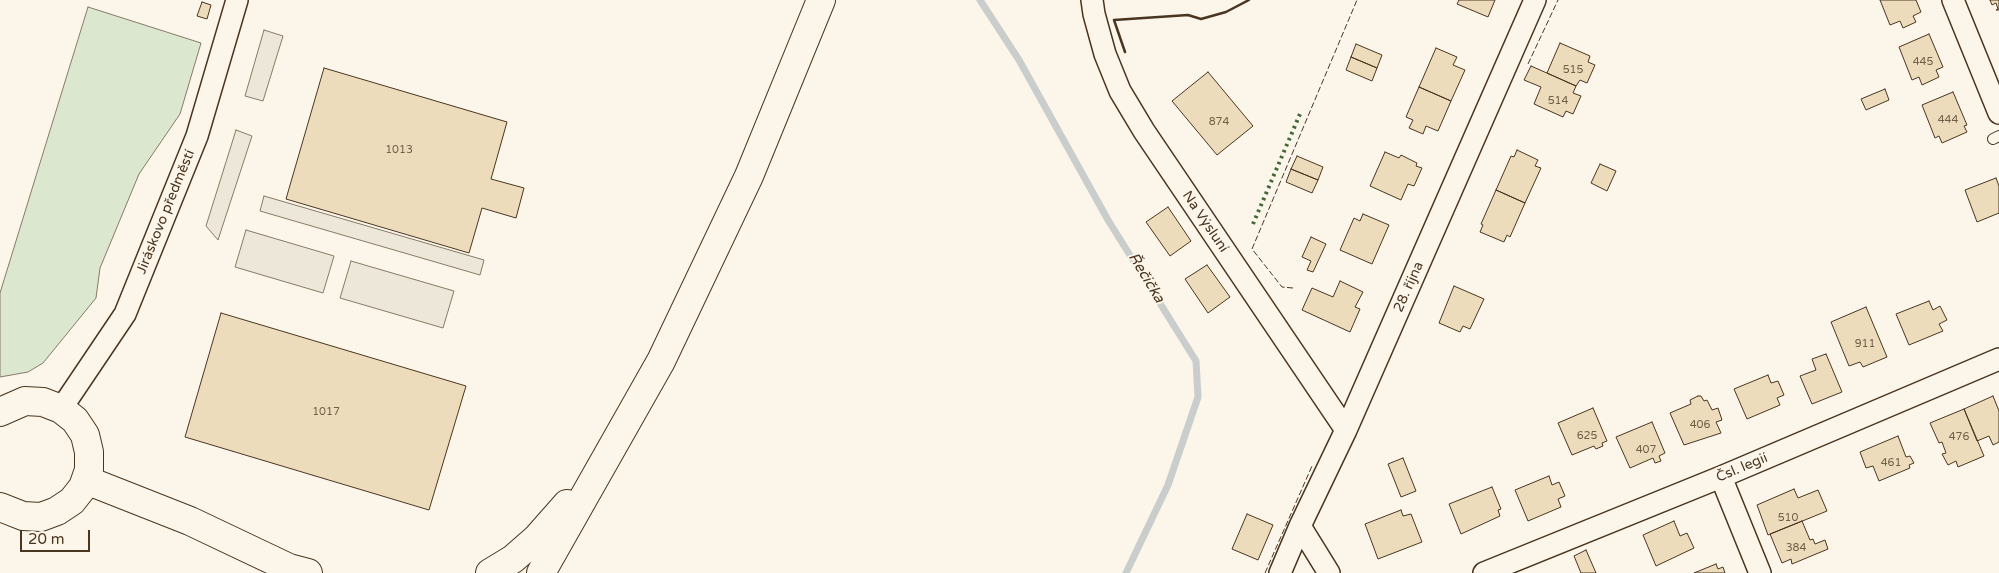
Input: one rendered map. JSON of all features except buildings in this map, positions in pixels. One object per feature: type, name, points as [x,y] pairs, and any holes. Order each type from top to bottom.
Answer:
[{"type":"main road","points":[[541,573],[661,361],[750,176],[821,0]]},
{"type":"main road","points":[[0,412],[25,402],[43,402],[61,409],[75,420],[85,435],[89,452],[89,470],[86,480],[72,501],[57,511],[40,517],[23,516],[0,507]]},
{"type":"main road","points":[[490,573],[514,559],[538,538],[616,443]]},
{"type":"main road","points":[[86,480],[190,522],[297,571]]},
{"type":"street","name":"Jiráskovo předměstí","points":[[61,409],[125,314],[198,136],[238,0]]},
{"type":"street","name":"28. října","points":[[1280,573],[1300,526],[1346,430],[1535,0]]},
{"type":"street","points":[[1953,0],[1999,112]]},
{"type":"street","name":"Na Výsluní","points":[[1098,8],[1105,54],[1120,91],[1346,430]]},
{"type":"street","name":"Čsl. legií","points":[[1484,573],[1721,477],[1999,359]]},
{"type":"street","points":[[1721,477],[1760,573]]},
{"type":"street","points":[[1300,526],[1329,573]]},
{"type":"green space","points":[[88,7],[201,43],[180,114],[139,174],[100,268],[96,298],[43,363],[28,372],[0,377],[0,293]]},
{"type":"shaded area","points":[[264,30],[283,36],[263,101],[245,96]]},
{"type":"shaded area","points":[[236,130],[252,136],[218,240],[206,226]]},
{"type":"shaded area","points":[[264,196],[484,260],[480,275],[260,211]]},
{"type":"shaded area","points":[[246,230],[334,256],[323,293],[235,267]]},
{"type":"shaded area","points":[[351,261],[454,291],[443,328],[340,298]]},
{"type":"waterway","name":"Řečička","points":[[980,0],[1019,60],[1108,220],[1196,361],[1198,397],[1168,485],[1126,573]]},
{"type":"hedge","points":[[1253,224],[1300,114]]},
{"type":"fence","points":[[1293,288],[1282,287],[1252,249],[1357,0]]},
{"type":"fence","points":[[1528,64],[1558,0]]},
{"type":"fence","points":[[1265,573],[1312,466]]},
{"type":"wall","points":[[1125,52],[1114,20],[1188,15],[1201,19],[1226,12],[1249,0]]}]
